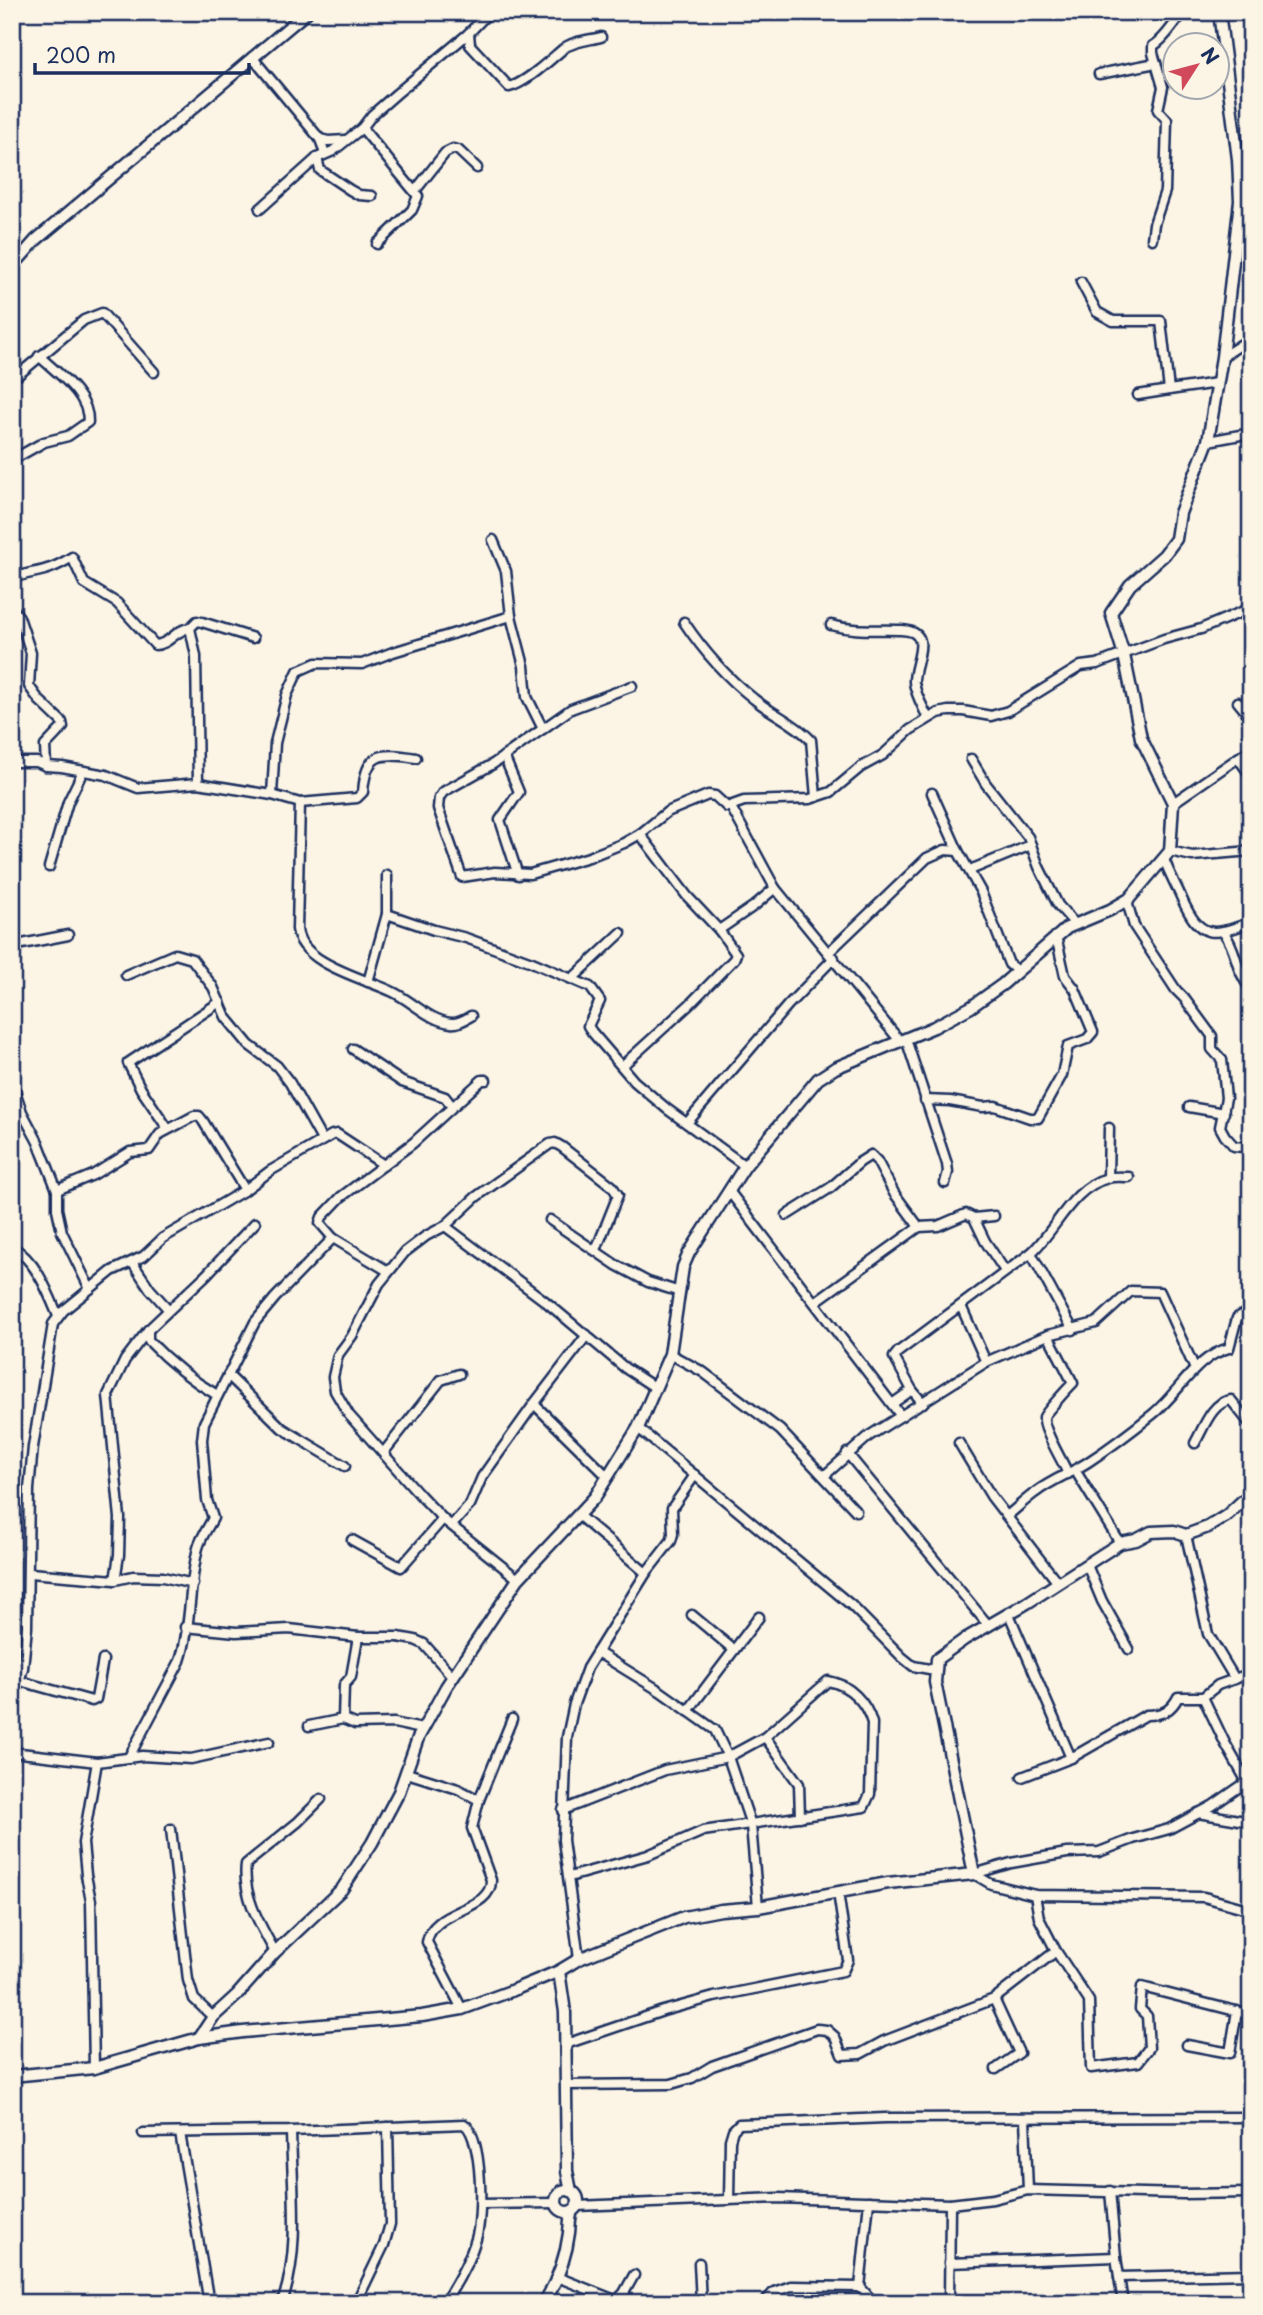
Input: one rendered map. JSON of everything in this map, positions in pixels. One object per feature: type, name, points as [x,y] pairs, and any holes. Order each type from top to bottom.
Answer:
[{"type":"street","points":[[12,267],[36,240],[306,12]]},
{"type":"street","points":[[260,209],[321,156],[333,151],[362,128],[372,115],[456,45],[489,12]]},
{"type":"street","points":[[1152,239],[1165,191],[1167,120],[1158,110],[1163,87],[1153,46],[1162,41],[1185,12]]},
{"type":"street","points":[[1219,12],[1238,159],[1240,201],[1222,356],[1208,441],[1180,513],[1176,539],[1164,555],[1130,585],[1111,613],[1124,655],[1141,738],[1173,803],[1167,855],[1193,922],[1200,928],[1224,933],[1251,922]]},
{"type":"street","points":[[469,33],[470,45],[505,84],[513,87],[550,63],[567,46],[601,37]]},
{"type":"street","points":[[456,45],[470,45]]},
{"type":"street","points":[[252,57],[320,139],[320,170],[359,195],[372,196]]},
{"type":"street","points":[[1099,74],[1156,63]]},
{"type":"street","points":[[362,128],[419,199],[412,210],[377,244]]},
{"type":"street","points":[[320,139],[334,142],[346,140]]},
{"type":"street","points":[[415,191],[446,153],[453,149],[458,150],[477,168]]},
{"type":"street","points":[[1081,282],[1097,312],[1113,321],[1161,321],[1169,390]]},
{"type":"street","points":[[18,375],[84,320],[102,313],[155,372]]},
{"type":"street","points":[[1222,356],[1251,338]]},
{"type":"street","points":[[12,460],[44,442],[68,436],[88,422],[89,411],[84,400],[39,356]]},
{"type":"street","points":[[1138,395],[1217,383]]},
{"type":"street","points":[[1208,441],[1251,433]]},
{"type":"street","points":[[493,540],[506,571],[511,616],[524,666],[527,697],[543,729]]},
{"type":"street","points":[[12,578],[56,568],[72,557],[85,583],[117,603],[155,645],[164,644],[183,628],[190,628],[197,621],[253,638]]},
{"type":"street","points":[[12,608],[19,617],[32,653],[29,686],[62,722],[62,727],[45,746],[46,766]]},
{"type":"street","points":[[632,685],[571,709],[504,756],[443,792],[438,808],[462,877],[495,872],[530,874],[589,857],[640,834],[667,812],[708,795],[715,796],[724,807],[731,807],[744,801],[816,797],[831,792],[883,755],[902,736],[928,718],[947,711],[998,715],[1039,694],[1081,666],[1097,664],[1164,639],[1202,629],[1251,608]]},
{"type":"street","points":[[272,795],[275,743],[287,695],[298,671],[316,663],[362,664],[511,616]]},
{"type":"street","points":[[684,622],[704,652],[755,701],[790,722],[811,740],[816,797]]},
{"type":"street","points":[[831,625],[851,631],[879,628],[911,630],[918,636],[921,645],[914,685],[928,718]]},
{"type":"street","points":[[190,628],[196,668],[198,783]]},
{"type":"street","points":[[1238,702],[1251,718]]},
{"type":"street","points":[[1173,803],[1251,749]]},
{"type":"street","points":[[504,756],[519,792],[500,820],[518,875]]},
{"type":"street","points":[[12,762],[37,762],[46,766],[113,777],[138,788],[198,783],[272,795],[300,803],[357,798],[363,792],[369,762],[377,758],[416,758]]},
{"type":"street","points":[[1238,758],[1251,776]]},
{"type":"street","points":[[971,759],[986,784],[1025,831],[1058,905],[1075,924]]},
{"type":"street","points":[[49,867],[68,802],[83,771]]},
{"type":"street","points":[[932,793],[958,851],[982,892],[1009,964],[1017,971]]},
{"type":"street","points":[[300,803],[297,935],[321,961],[393,992],[441,1020],[458,1023],[471,1016]]},
{"type":"street","points":[[731,807],[775,888],[903,1040],[939,1133],[948,1172],[945,1183]]},
{"type":"street","points":[[622,1066],[689,1005],[736,954],[640,834]]},
{"type":"street","points":[[970,870],[1031,845]]},
{"type":"street","points":[[687,1123],[831,955],[927,858],[945,850],[958,851]]},
{"type":"street","points":[[1167,855],[1192,856],[1251,851]]},
{"type":"street","points":[[198,2038],[213,2017],[237,1995],[275,1952],[342,1889],[372,1843],[407,1773],[422,1729],[453,1677],[518,1579],[595,1497],[638,1428],[670,1354],[683,1267],[688,1253],[745,1166],[824,1073],[903,1040],[971,1007],[1056,936],[1075,924],[1129,899],[1167,855]]},
{"type":"street","points":[[368,982],[387,914],[387,875]]},
{"type":"street","points":[[719,930],[775,888]]},
{"type":"street","points":[[1129,899],[1134,926],[1175,990],[1184,998],[1212,1037],[1212,1049],[1222,1060],[1226,1098],[1220,1127],[1234,1146],[1251,1148]]},
{"type":"street","points":[[387,914],[466,938],[590,986],[600,1001],[588,1026],[622,1066],[667,1110],[745,1166]]},
{"type":"street","points":[[573,978],[621,933]]},
{"type":"street","points":[[1224,933],[1229,940],[1238,972],[1251,989]]},
{"type":"street","points":[[12,946],[68,935]]},
{"type":"street","points":[[925,1100],[995,1106],[1030,1118],[1038,1118],[1062,1074],[1068,1046],[1087,1039],[1093,1032],[1075,989],[1065,976],[1056,936]]},
{"type":"street","points":[[126,975],[176,954],[192,960],[213,987],[226,1017],[249,1045],[277,1066],[290,1083],[322,1140]]},
{"type":"street","points":[[168,1129],[141,1089],[128,1063],[220,1002]]},
{"type":"street","points":[[353,1049],[402,1082],[445,1097],[452,1107]]},
{"type":"street","points":[[388,1271],[333,1238],[320,1223],[322,1217],[341,1196],[413,1143],[482,1080],[486,1080]]},
{"type":"street","points":[[12,1082],[22,1112],[57,1190],[57,1209],[62,1232],[90,1289]]},
{"type":"street","points":[[1189,1107],[1224,1113]]},
{"type":"street","points":[[57,1190],[93,1175],[130,1152],[149,1150],[153,1141],[168,1129],[188,1118],[199,1116],[245,1190]]},
{"type":"street","points":[[1108,1178],[1109,1128]]},
{"type":"street","points":[[12,1708],[20,1681],[27,1627],[30,1573],[29,1489],[33,1447],[46,1354],[53,1324],[58,1316],[112,1271],[144,1256],[163,1238],[245,1190],[270,1171],[322,1140],[337,1134],[384,1165]]},
{"type":"street","points":[[518,1579],[443,1519],[349,1415],[335,1391],[333,1377],[338,1355],[352,1336],[379,1284],[405,1252],[444,1226],[496,1182],[550,1144],[555,1143],[612,1186],[618,1195],[596,1250]]},
{"type":"street","points":[[787,1215],[830,1188],[860,1161],[871,1156],[877,1161],[904,1209],[919,1227]]},
{"type":"street","points":[[923,1403],[912,1390],[894,1357],[898,1352],[1031,1253],[1076,1197],[1095,1183],[1108,1178],[1129,1177]]},
{"type":"street","points":[[729,1191],[901,1416]]},
{"type":"street","points":[[815,1302],[919,1227],[938,1226],[966,1214],[974,1219],[1005,1271]]},
{"type":"street","points":[[974,1219],[994,1216]]},
{"type":"street","points":[[550,1220],[616,1265],[648,1282],[680,1293]]},
{"type":"street","points":[[115,1580],[120,1518],[108,1395],[125,1360],[148,1330],[206,1275],[255,1223]]},
{"type":"street","points":[[444,1226],[587,1335],[625,1368],[654,1387]]},
{"type":"street","points":[[129,1757],[180,1661],[185,1646],[185,1627],[198,1548],[213,1518],[207,1500],[202,1440],[204,1423],[262,1314],[333,1238]]},
{"type":"street","points":[[12,1247],[23,1255],[39,1276],[58,1316]]},
{"type":"street","points":[[1031,1253],[1073,1330]]},
{"type":"street","points":[[132,1262],[150,1289],[168,1309]]},
{"type":"street","points":[[824,1476],[847,1453],[888,1422],[986,1362],[1048,1335],[1096,1324],[1131,1291],[1160,1292],[1195,1369]]},
{"type":"street","points":[[961,1306],[986,1362]]},
{"type":"street","points":[[1007,1516],[1038,1490],[1130,1433],[1168,1400],[1212,1354],[1229,1348],[1237,1318],[1244,1314]]},
{"type":"street","points":[[148,1330],[148,1340],[178,1368],[217,1395]]},
{"type":"street","points":[[452,1525],[470,1505],[482,1477],[587,1335]]},
{"type":"street","points":[[1048,1335],[1073,1383],[1049,1409],[1044,1419],[1048,1433],[1071,1472],[1120,1543]]},
{"type":"street","points":[[137,1345],[148,1340]]},
{"type":"street","points":[[670,1354],[703,1372],[780,1430],[856,1511]]},
{"type":"street","points":[[384,1452],[441,1380],[458,1374]]},
{"type":"street","points":[[228,1375],[282,1428],[345,1466]]},
{"type":"street","points":[[892,1404],[912,1390]]},
{"type":"street","points":[[1195,1443],[1212,1411],[1226,1400],[1231,1399],[1236,1403],[1251,1424]]},
{"type":"street","points":[[534,1404],[607,1476]]},
{"type":"street","points":[[638,1428],[850,1605],[913,1666],[935,1670]]},
{"type":"street","points":[[959,1443],[991,1496],[1058,1583]]},
{"type":"street","points":[[847,1453],[989,1626]]},
{"type":"street","points":[[579,1959],[563,1840],[567,1737],[587,1668],[646,1573],[671,1541],[671,1508],[695,1475]]},
{"type":"street","points":[[1250,1495],[1208,1528],[1186,1535],[1174,1531],[1151,1532],[1136,1540],[1120,1543],[937,1659],[935,1682],[975,1874],[991,1884],[1035,1895],[1203,1897],[1251,1910]]},
{"type":"street","points":[[578,1515],[646,1573]]},
{"type":"street","points":[[352,1540],[401,1567],[443,1519]]},
{"type":"street","points":[[1186,1535],[1208,1634],[1235,1679]]},
{"type":"street","points":[[1087,1565],[1102,1601],[1129,1649]]},
{"type":"street","points":[[30,1573],[115,1580],[133,1576],[163,1577],[193,1584]]},
{"type":"street","points":[[1009,1614],[1071,1758]]},
{"type":"street","points":[[692,1615],[734,1650]]},
{"type":"street","points":[[688,1711],[759,1617]]},
{"type":"street","points":[[185,1627],[236,1632],[289,1629],[358,1637],[398,1637],[424,1644],[453,1677]]},
{"type":"street","points":[[343,1719],[344,1685],[351,1677],[358,1637]]},
{"type":"street","points":[[597,1652],[715,1730],[751,1825],[758,1907]]},
{"type":"street","points":[[20,1681],[92,1701],[96,1699],[103,1660]]},
{"type":"street","points":[[1022,1777],[1071,1758],[1146,1716],[1159,1715],[1174,1707],[1178,1697],[1203,1697],[1218,1685],[1251,1673]]},
{"type":"street","points":[[563,1810],[665,1770],[727,1757],[765,1737],[828,1681],[843,1684],[864,1704],[872,1723],[870,1794],[864,1807],[704,1831],[648,1855],[569,1877]]},
{"type":"street","points":[[12,2076],[94,2068],[198,2038],[393,2019],[462,2009],[684,1917],[758,1907],[888,1883],[975,1874],[1011,1863],[1067,1853],[1099,1852],[1169,1829],[1198,1814],[1249,1780],[1203,1697]]},
{"type":"street","points":[[309,1726],[343,1719],[355,1724],[394,1723],[422,1729]]},
{"type":"street","points":[[462,2009],[427,1942],[432,1929],[440,1921],[485,1897],[491,1888],[491,1880],[472,1828],[479,1800],[512,1719]]},
{"type":"street","points":[[765,1737],[799,1784],[800,1817]]},
{"type":"street","points":[[12,1752],[97,1762],[142,1756],[191,1759],[269,1742]]},
{"type":"street","points":[[135,1746],[142,1756]]},
{"type":"street","points":[[94,2068],[91,1901],[83,1843],[97,1762]]},
{"type":"street","points":[[407,1773],[458,1789],[479,1800]]},
{"type":"street","points":[[275,1952],[258,1922],[249,1897],[244,1876],[246,1864],[298,1822],[321,1799]]},
{"type":"street","points":[[1198,1814],[1251,1822]]},
{"type":"street","points":[[171,1829],[188,1980],[194,1999],[213,2017]]},
{"type":"street","points":[[566,2044],[714,1997],[843,1971],[848,1960],[838,1892]]},
{"type":"street","points":[[1035,1895],[1039,1918],[1056,1951],[1089,2001],[1091,2068],[1138,2062],[1149,2049],[1147,2017],[1140,2009],[1142,1987],[1251,2015]]},
{"type":"street","points":[[566,2085],[671,2084],[712,2066],[817,2029],[827,2029],[835,2037],[842,2055],[860,2054],[884,2041],[994,1999],[1056,1951]]},
{"type":"street","points":[[544,2303],[557,2277],[569,2234],[565,2012],[559,1970]]},
{"type":"street","points":[[994,1999],[1019,2053],[996,2069]]},
{"type":"street","points":[[1187,2045],[1230,2053],[1237,2011]]},
{"type":"street","points":[[729,2200],[730,2140],[733,2130],[739,2124],[885,2119],[1251,2117]]},
{"type":"street","points":[[1025,2119],[1028,2190]]},
{"type":"street","points":[[143,2133],[291,2131],[464,2124],[476,2147],[481,2204],[477,2237],[460,2277],[444,2303]]},
{"type":"street","points":[[356,2303],[384,2245],[390,2224],[388,2127]]},
{"type":"street","points":[[282,2303],[287,2288],[294,2231],[291,2131]]},
{"type":"street","points":[[180,2133],[209,2303]]},
{"type":"street","points":[[481,2204],[593,2205],[778,2197],[950,2204],[993,2199],[1028,2190],[1251,2193]]},
{"type":"street","points":[[1110,2191],[1123,2303]]},
{"type":"street","points":[[869,2201],[860,2287],[874,2303]]},
{"type":"street","points":[[949,2303],[950,2204]]},
{"type":"street","points":[[950,2263],[1116,2257]]},
{"type":"street","points":[[699,2263],[701,2303]]},
{"type":"street","points":[[1118,2277],[1251,2274]]},
{"type":"street","points":[[557,2277],[614,2302],[624,2293],[634,2275]]},
{"type":"street","points":[[764,2303],[774,2292],[791,2287],[860,2287]]}]
